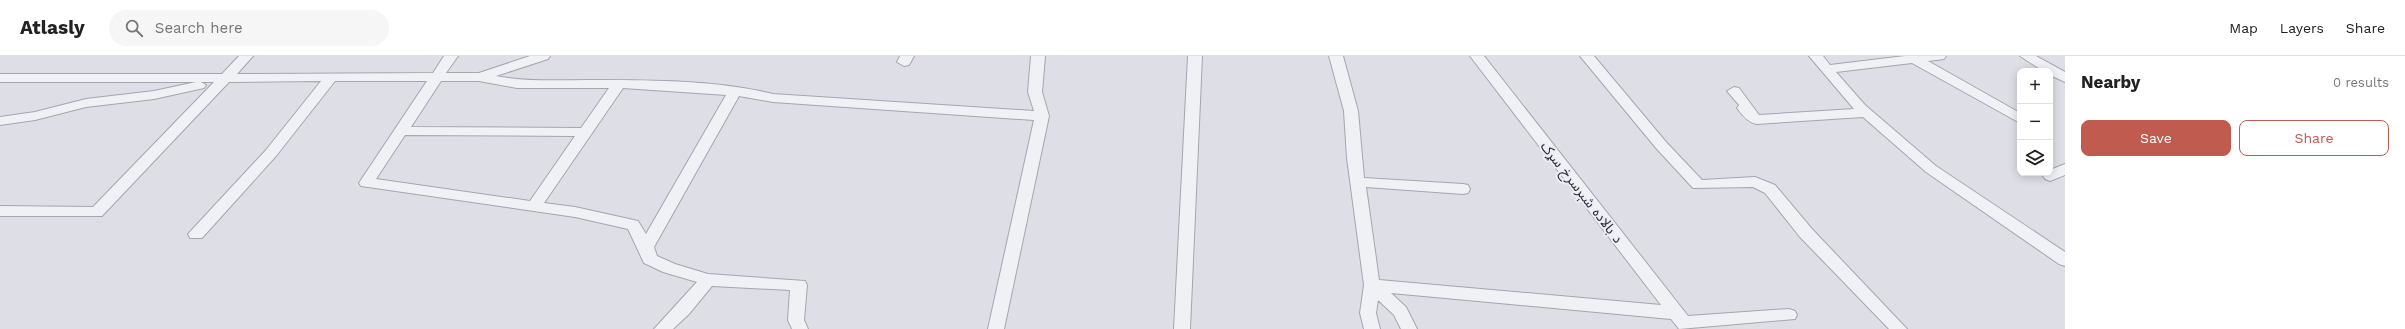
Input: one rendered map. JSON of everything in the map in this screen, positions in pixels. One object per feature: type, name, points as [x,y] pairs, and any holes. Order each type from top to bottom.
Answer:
[{"type":"street","points":[[0,211],[97,212],[246,56]]},
{"type":"street","points":[[451,56],[366,183],[575,212],[633,225],[646,247],[650,259],[669,268],[708,280],[800,285],[796,320],[800,329]]},
{"type":"street","points":[[479,77],[543,56]]},
{"type":"street","points":[[996,329],[1042,116],[1035,92],[1038,56]]},
{"type":"street","points":[[1182,329],[1195,56]]},
{"type":"street","points":[[1336,56],[1351,111],[1358,182],[1372,285],[1368,313],[1372,329]]},
{"type":"street","name":"د بالاده شېرسرخ سړک","points":[[1476,56],[1682,322]]},
{"type":"street","points":[[1586,56],[1698,186],[1755,182],[1770,189],[1806,233],[1899,329]]},
{"type":"street","points":[[1816,56],[1866,113],[1931,169],[2065,260]]},
{"type":"street","points":[[1826,69],[1939,56]]},
{"type":"street","points":[[2027,56],[2065,78]]},
{"type":"street","points":[[1914,59],[2017,117]]},
{"type":"street","points":[[0,78],[225,79],[438,76],[479,77],[517,84],[644,84],[734,92],[772,98],[1042,116]]},
{"type":"street","points":[[196,234],[271,153],[331,78]]},
{"type":"street","points":[[0,122],[35,116],[86,103],[154,95],[225,79]]},
{"type":"street","points":[[532,207],[618,84]]},
{"type":"street","points":[[1734,91],[1747,106],[1744,108],[1756,120],[1866,113]]},
{"type":"street","points":[[646,247],[734,92]]},
{"type":"street","points":[[401,131],[583,132]]},
{"type":"street","points":[[2053,175],[2065,169]]},
{"type":"street","points":[[1358,182],[1463,190]]},
{"type":"street","points":[[662,329],[683,310],[708,280]]},
{"type":"street","points":[[1372,285],[1682,322],[1783,320]]},
{"type":"street","points":[[1372,285],[1400,312],[1409,329]]}]
